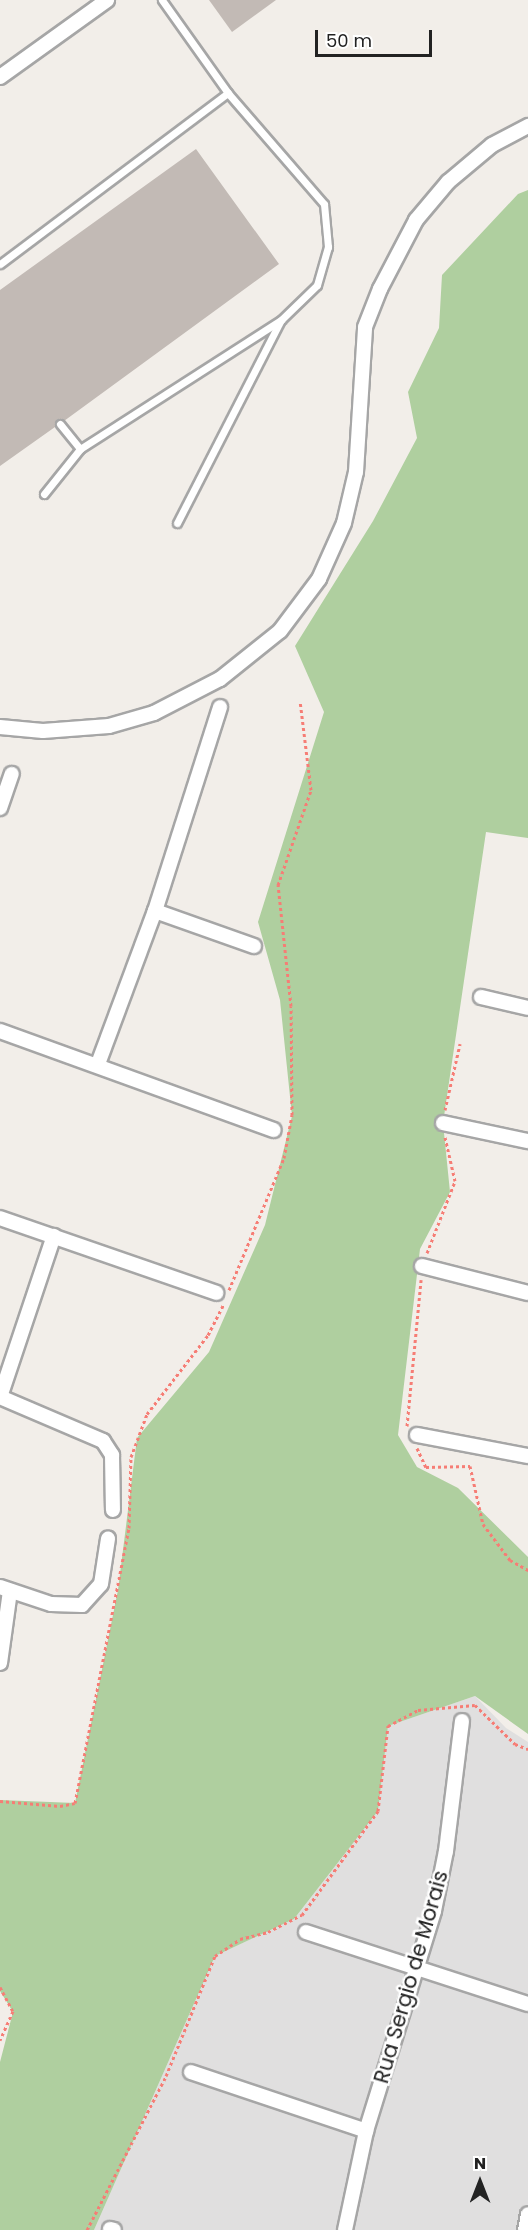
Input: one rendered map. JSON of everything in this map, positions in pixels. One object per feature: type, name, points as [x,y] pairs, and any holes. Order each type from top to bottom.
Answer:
[{"type":"street","points":[[0,77],[107,0]]},
{"type":"street","points":[[0,727],[43,731],[109,726],[154,713],[220,679],[280,631],[319,579],[344,523],[356,472],[365,327],[380,289],[416,220],[448,182],[492,145],[528,126]]},
{"type":"street","points":[[98,1064],[154,911],[220,707]]},
{"type":"street","points":[[0,808],[12,774]]},
{"type":"street","points":[[154,911],[254,946]]},
{"type":"street","points":[[481,997],[528,1008]]},
{"type":"street","points":[[0,1031],[98,1064],[274,1130]]},
{"type":"street","points":[[442,1123],[528,1141]]},
{"type":"street","points":[[0,1218],[216,1293]]},
{"type":"street","points":[[54,1236],[0,1397],[102,1441],[112,1455],[112,1510]]},
{"type":"street","points":[[422,1266],[528,1293]]},
{"type":"street","points":[[412,1434],[528,1456]]},
{"type":"street","points":[[0,1663],[5,1589],[51,1604],[82,1605],[101,1584],[108,1539]]},
{"type":"street","name":"Rua Sergio de Morais","points":[[345,2230],[366,2131],[414,1966],[434,1911],[446,1851],[462,1721]]},
{"type":"street","points":[[306,1932],[528,2004]]},
{"type":"street","points":[[191,2072],[366,2131]]},
{"type":"street","points":[[525,2230],[528,2214]]},
{"type":"lane","points":[[44,494],[80,449],[281,320],[317,285],[328,247],[324,204],[228,93],[162,0]]},
{"type":"lane","points":[[0,264],[228,93]]},
{"type":"lane","points":[[177,523],[281,320]]},
{"type":"lane","points":[[60,424],[80,449]]},
{"type":"path","points":[[460,1044],[442,1123],[454,1181],[422,1266],[412,1434],[426,1467],[470,1466],[483,1524],[510,1560],[528,1570]]},
{"type":"path","points":[[87,2230],[166,2076],[215,1956],[240,1939],[268,1932],[302,1915],[378,1811],[388,1726],[418,1710],[475,1705],[515,1744],[528,1749]]},
{"type":"path","points":[[0,1987],[13,2012],[0,2040]]},
{"type":"shaded area","points":[[475,1696],[506,1728],[528,1742],[528,2230],[94,2230],[215,1956],[294,1919],[378,1811],[388,1726]]},
{"type":"green space","points":[[528,190],[528,838],[486,832],[443,1123],[450,1192],[420,1249],[398,1435],[417,1467],[458,1488],[528,1557],[528,1734],[475,1696],[388,1726],[378,1811],[294,1919],[215,1956],[94,2230],[0,2230],[0,2062],[13,2012],[0,1991],[0,1800],[75,1803],[118,1590],[137,1438],[209,1352],[265,1225],[292,1116],[280,1000],[258,922],[324,712],[295,646],[373,521],[417,438],[408,392],[439,328],[442,275],[518,194]]},
{"type":"building","points":[[209,0],[276,0],[232,32]]},
{"type":"building","points":[[196,149],[279,264],[64,421],[57,419],[55,427],[0,466],[0,290]]}]
